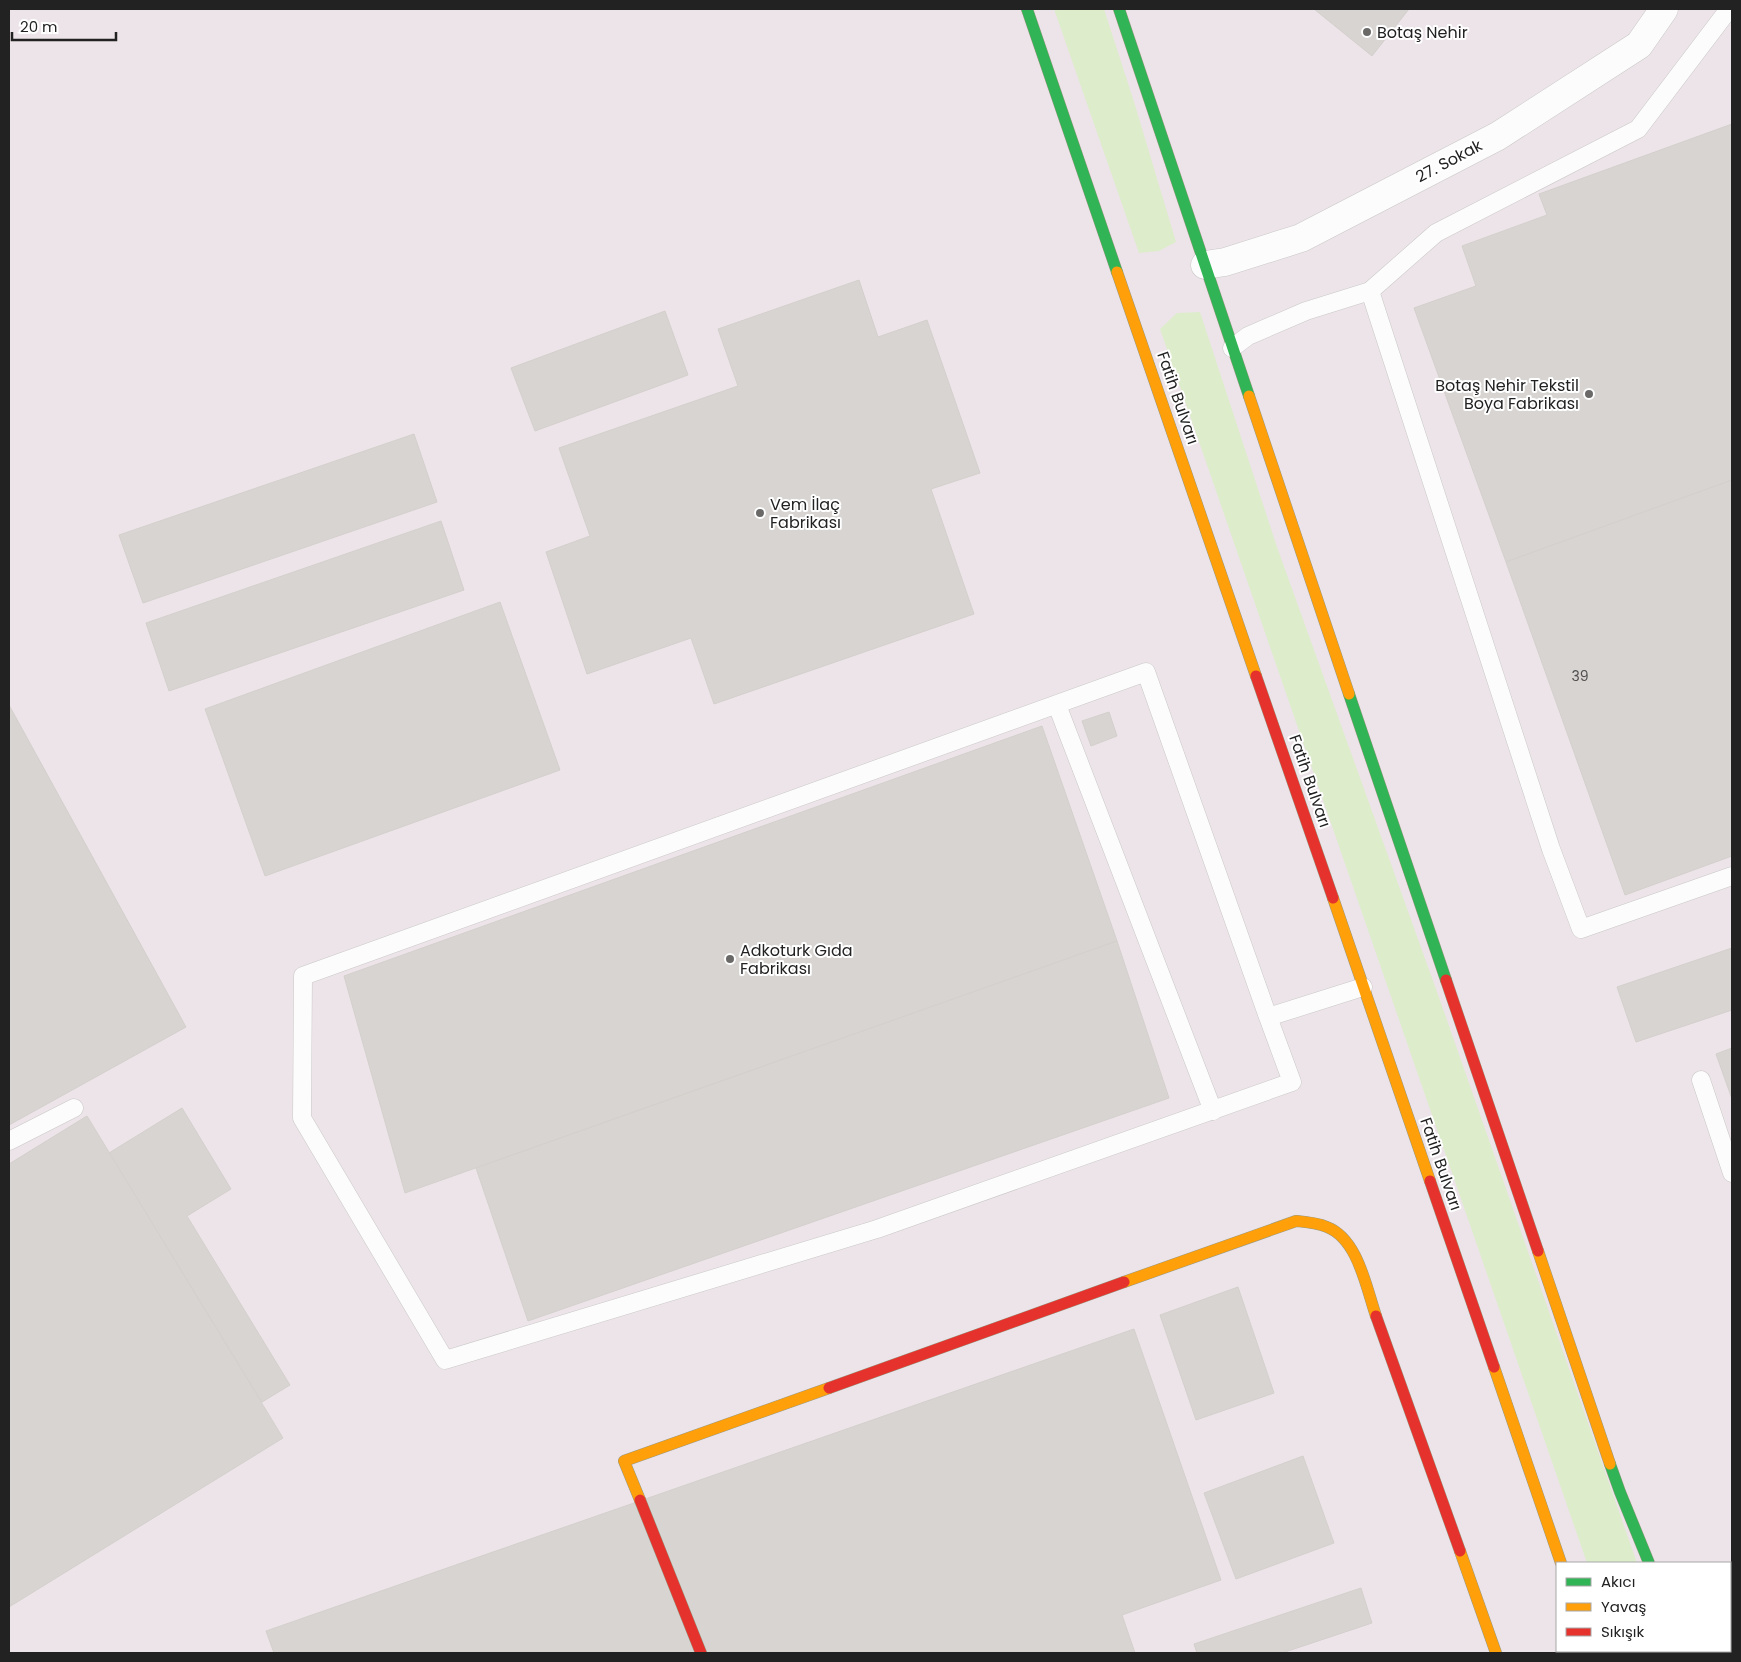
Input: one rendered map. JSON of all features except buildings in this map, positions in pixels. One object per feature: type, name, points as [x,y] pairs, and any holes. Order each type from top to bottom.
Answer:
[{"type":"main road","name":"Fatih Bulvarı","points":[[1027,9],[1562,1562]]},
{"type":"main road","points":[[1119,9],[1620,1492],[1649,1562]]},
{"type":"main road","points":[[701,1653],[624,1461],[1296,1221],[1322,1224],[1342,1234],[1353,1250],[1496,1653]]},
{"type":"street","name":"27. Sokak","points":[[1205,265],[1225,262],[1301,238],[1498,136],[1639,45],[1664,9]]},
{"type":"lane","points":[[1232,348],[1248,336],[1306,311],[1370,291],[1436,233],[1638,129],[1729,9]]},
{"type":"lane","points":[[1370,291],[1551,850],[1581,929],[1732,876]]},
{"type":"lane","points":[[1146,672],[1268,1017],[1292,1082],[877,1229],[445,1360],[302,1118],[303,976],[1146,672]]},
{"type":"lane","points":[[1056,705],[1212,1111]]},
{"type":"lane","points":[[1268,1017],[1364,987]]},
{"type":"lane","points":[[1701,1080],[1732,1173]]},
{"type":"lane","points":[[9,1141],[74,1108]]},
{"type":"shaded area","points":[[9,9],[1732,9],[1732,1653],[9,1653]]},
{"type":"green space","points":[[1054,9],[1104,9],[1176,242],[1159,251],[1139,253]]},
{"type":"green space","points":[[1200,312],[1277,547],[1441,1003],[1637,1562],[1587,1562],[1160,329],[1177,313]]},
{"type":"traffic: fast","points":[[1027,9],[1117,272]]},
{"type":"traffic: fast","points":[[1119,9],[1249,396]]},
{"type":"traffic: fast","points":[[1349,694],[1446,980]]},
{"type":"traffic: fast","points":[[1610,1464],[1649,1562]]},
{"type":"traffic: slow","points":[[1117,272],[1256,676]]},
{"type":"traffic: slow","points":[[1249,396],[1349,694]]},
{"type":"traffic: slow","points":[[1333,898],[1430,1181]]},
{"type":"traffic: slow","points":[[1124,1282],[1296,1221],[1308,1222],[1327,1227],[1338,1233],[1346,1242],[1359,1265],[1376,1316]]},
{"type":"traffic: slow","points":[[1538,1251],[1610,1464]]},
{"type":"traffic: slow","points":[[1494,1367],[1561,1562]]},
{"type":"traffic: slow","points":[[640,1500],[624,1461],[829,1388]]},
{"type":"traffic: slow","points":[[1460,1551],[1496,1653]]},
{"type":"traffic: jam","points":[[1256,676],[1333,898]]},
{"type":"traffic: jam","points":[[1446,980],[1538,1251]]},
{"type":"traffic: jam","points":[[1430,1181],[1494,1367]]},
{"type":"traffic: jam","points":[[829,1388],[1124,1282]]},
{"type":"traffic: jam","points":[[1376,1316],[1460,1551]]},
{"type":"traffic: jam","points":[[640,1500],[701,1653]]},
{"type":"place","name":"Botaş Nehir","points":[[1367,32]]},
{"type":"place","name":"Botaş Nehir Tekstil Boya Fabrikası","points":[[1589,394]]},
{"type":"place","name":"Vem İlaç Fabrikası","points":[[760,513]]},
{"type":"place","name":"Adkoturk Gıda Fabrikası","points":[[730,959]]}]
